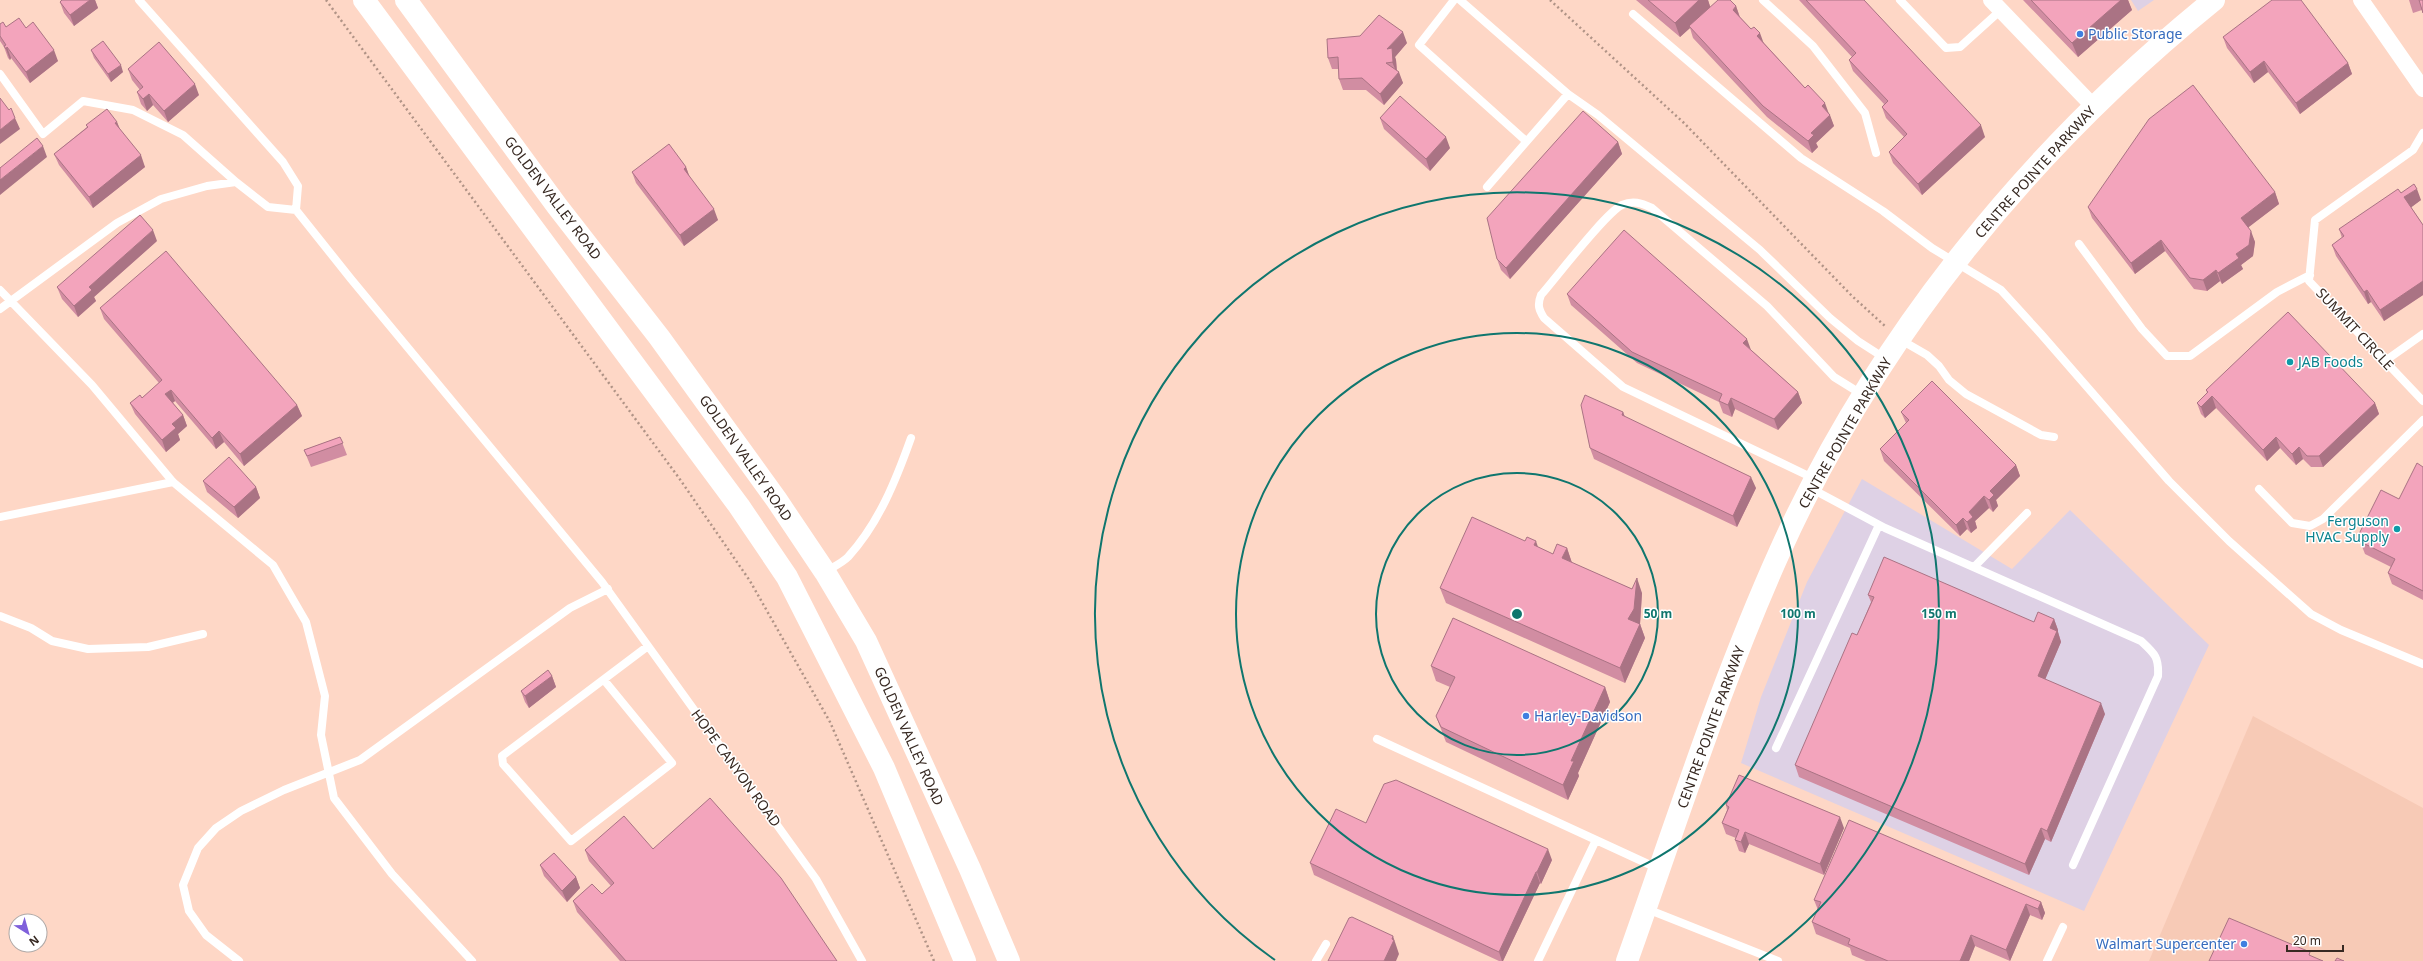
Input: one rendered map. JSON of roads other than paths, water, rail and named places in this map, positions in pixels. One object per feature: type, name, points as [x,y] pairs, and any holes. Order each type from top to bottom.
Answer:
[{"type":"main road","points":[[364,0],[734,500],[787,577],[884,768],[965,961]]},
{"type":"main road","name":"GOLDEN VALLEY ROAD","points":[[406,0],[557,206],[659,337],[776,499],[825,572],[866,641],[970,869],[1009,961]]},
{"type":"main road","name":"CENTRE POINTE PARKWAY","points":[[1627,961],[1750,620],[1781,549],[1814,484],[1864,396],[1900,339],[1956,262],[2040,162],[2094,106],[2161,44],[2214,0]]},
{"type":"street","points":[[2361,0],[2423,89]]},
{"type":"street","points":[[1996,5],[2094,106]]},
{"type":"lane","points":[[0,74],[43,134],[83,101],[133,110],[183,135],[268,208],[296,210],[298,186],[283,162],[139,0]]},
{"type":"lane","points":[[1454,0],[1419,45],[1526,141]]},
{"type":"lane","points":[[1460,0],[1568,94],[1598,115],[1760,250],[1830,318],[1858,341],[1887,360]]},
{"type":"lane","points":[[1763,0],[1813,46],[1861,107],[1865,113],[1876,153]]},
{"type":"lane","points":[[1900,0],[1946,48],[1960,47],[1996,5]]},
{"type":"lane","points":[[1633,14],[1801,158],[1883,211],[1932,248],[2001,290],[2169,481],[2285,592],[2311,614],[2340,630],[2423,664]]},
{"type":"lane","points":[[1487,187],[1568,94]]},
{"type":"lane","name":"SUMMIT CIRCLE","points":[[2423,133],[2413,150],[2315,220],[2309,281],[2423,401]]},
{"type":"lane","points":[[0,309],[117,223],[161,199],[206,186],[236,182]]},
{"type":"lane","points":[[1864,396],[1834,377],[1767,306],[1652,208],[1641,203],[1634,202],[1614,210],[1541,295],[1538,302],[1539,311],[1544,318],[1623,387],[1814,484],[1879,525],[2141,641],[2152,652],[2159,662],[2158,676],[2073,865]]},
{"type":"lane","name":"HOPE CANYON ROAD","points":[[296,210],[351,279],[602,582],[816,879],[862,961]]},
{"type":"lane","points":[[2079,244],[2142,330],[2167,356],[2190,356],[2277,292],[2310,275]]},
{"type":"lane","points":[[0,290],[92,386],[173,482],[209,510],[273,565],[306,622],[325,696],[321,735],[334,798],[392,874],[472,961]]},
{"type":"lane","points":[[2385,361],[2423,334]]},
{"type":"lane","points":[[1900,339],[1927,355],[1939,366],[1949,380],[1966,394],[2041,435],[2054,437]]},
{"type":"lane","points":[[2259,489],[2292,524],[2310,526],[2323,519],[2423,420]]},
{"type":"lane","points":[[825,572],[848,558],[871,528],[896,481],[911,438]]},
{"type":"lane","points":[[0,517],[173,482]]},
{"type":"lane","points":[[1974,568],[2027,514]]},
{"type":"lane","points":[[1776,748],[1879,525]]},
{"type":"lane","points":[[239,961],[206,935],[189,911],[183,885],[198,848],[216,828],[241,811],[284,790],[360,760],[570,608],[608,590]]},
{"type":"lane","points":[[0,616],[31,628],[52,641],[88,649],[148,647],[203,634]]},
{"type":"lane","points":[[604,680],[672,763],[571,841],[503,764],[502,756],[648,646]]},
{"type":"lane","points":[[1377,739],[1660,869]]},
{"type":"lane","points":[[1538,961],[1596,840]]},
{"type":"lane","points":[[1646,909],[1778,961]]},
{"type":"lane","points":[[2047,961],[2063,927]]},
{"type":"lane","points":[[1316,961],[1326,944]]},
{"type":"place","name":"Public Storage","points":[[2080,34]]},
{"type":"place","name":"JAB Foods","points":[[2290,362]]},
{"type":"place","name":"Ferguson HVAC Supply","points":[[2397,529]]},
{"type":"place","name":"Harley-Davidson","points":[[1526,716]]},
{"type":"place","name":"Walmart Supercenter","points":[[2244,944]]}]
